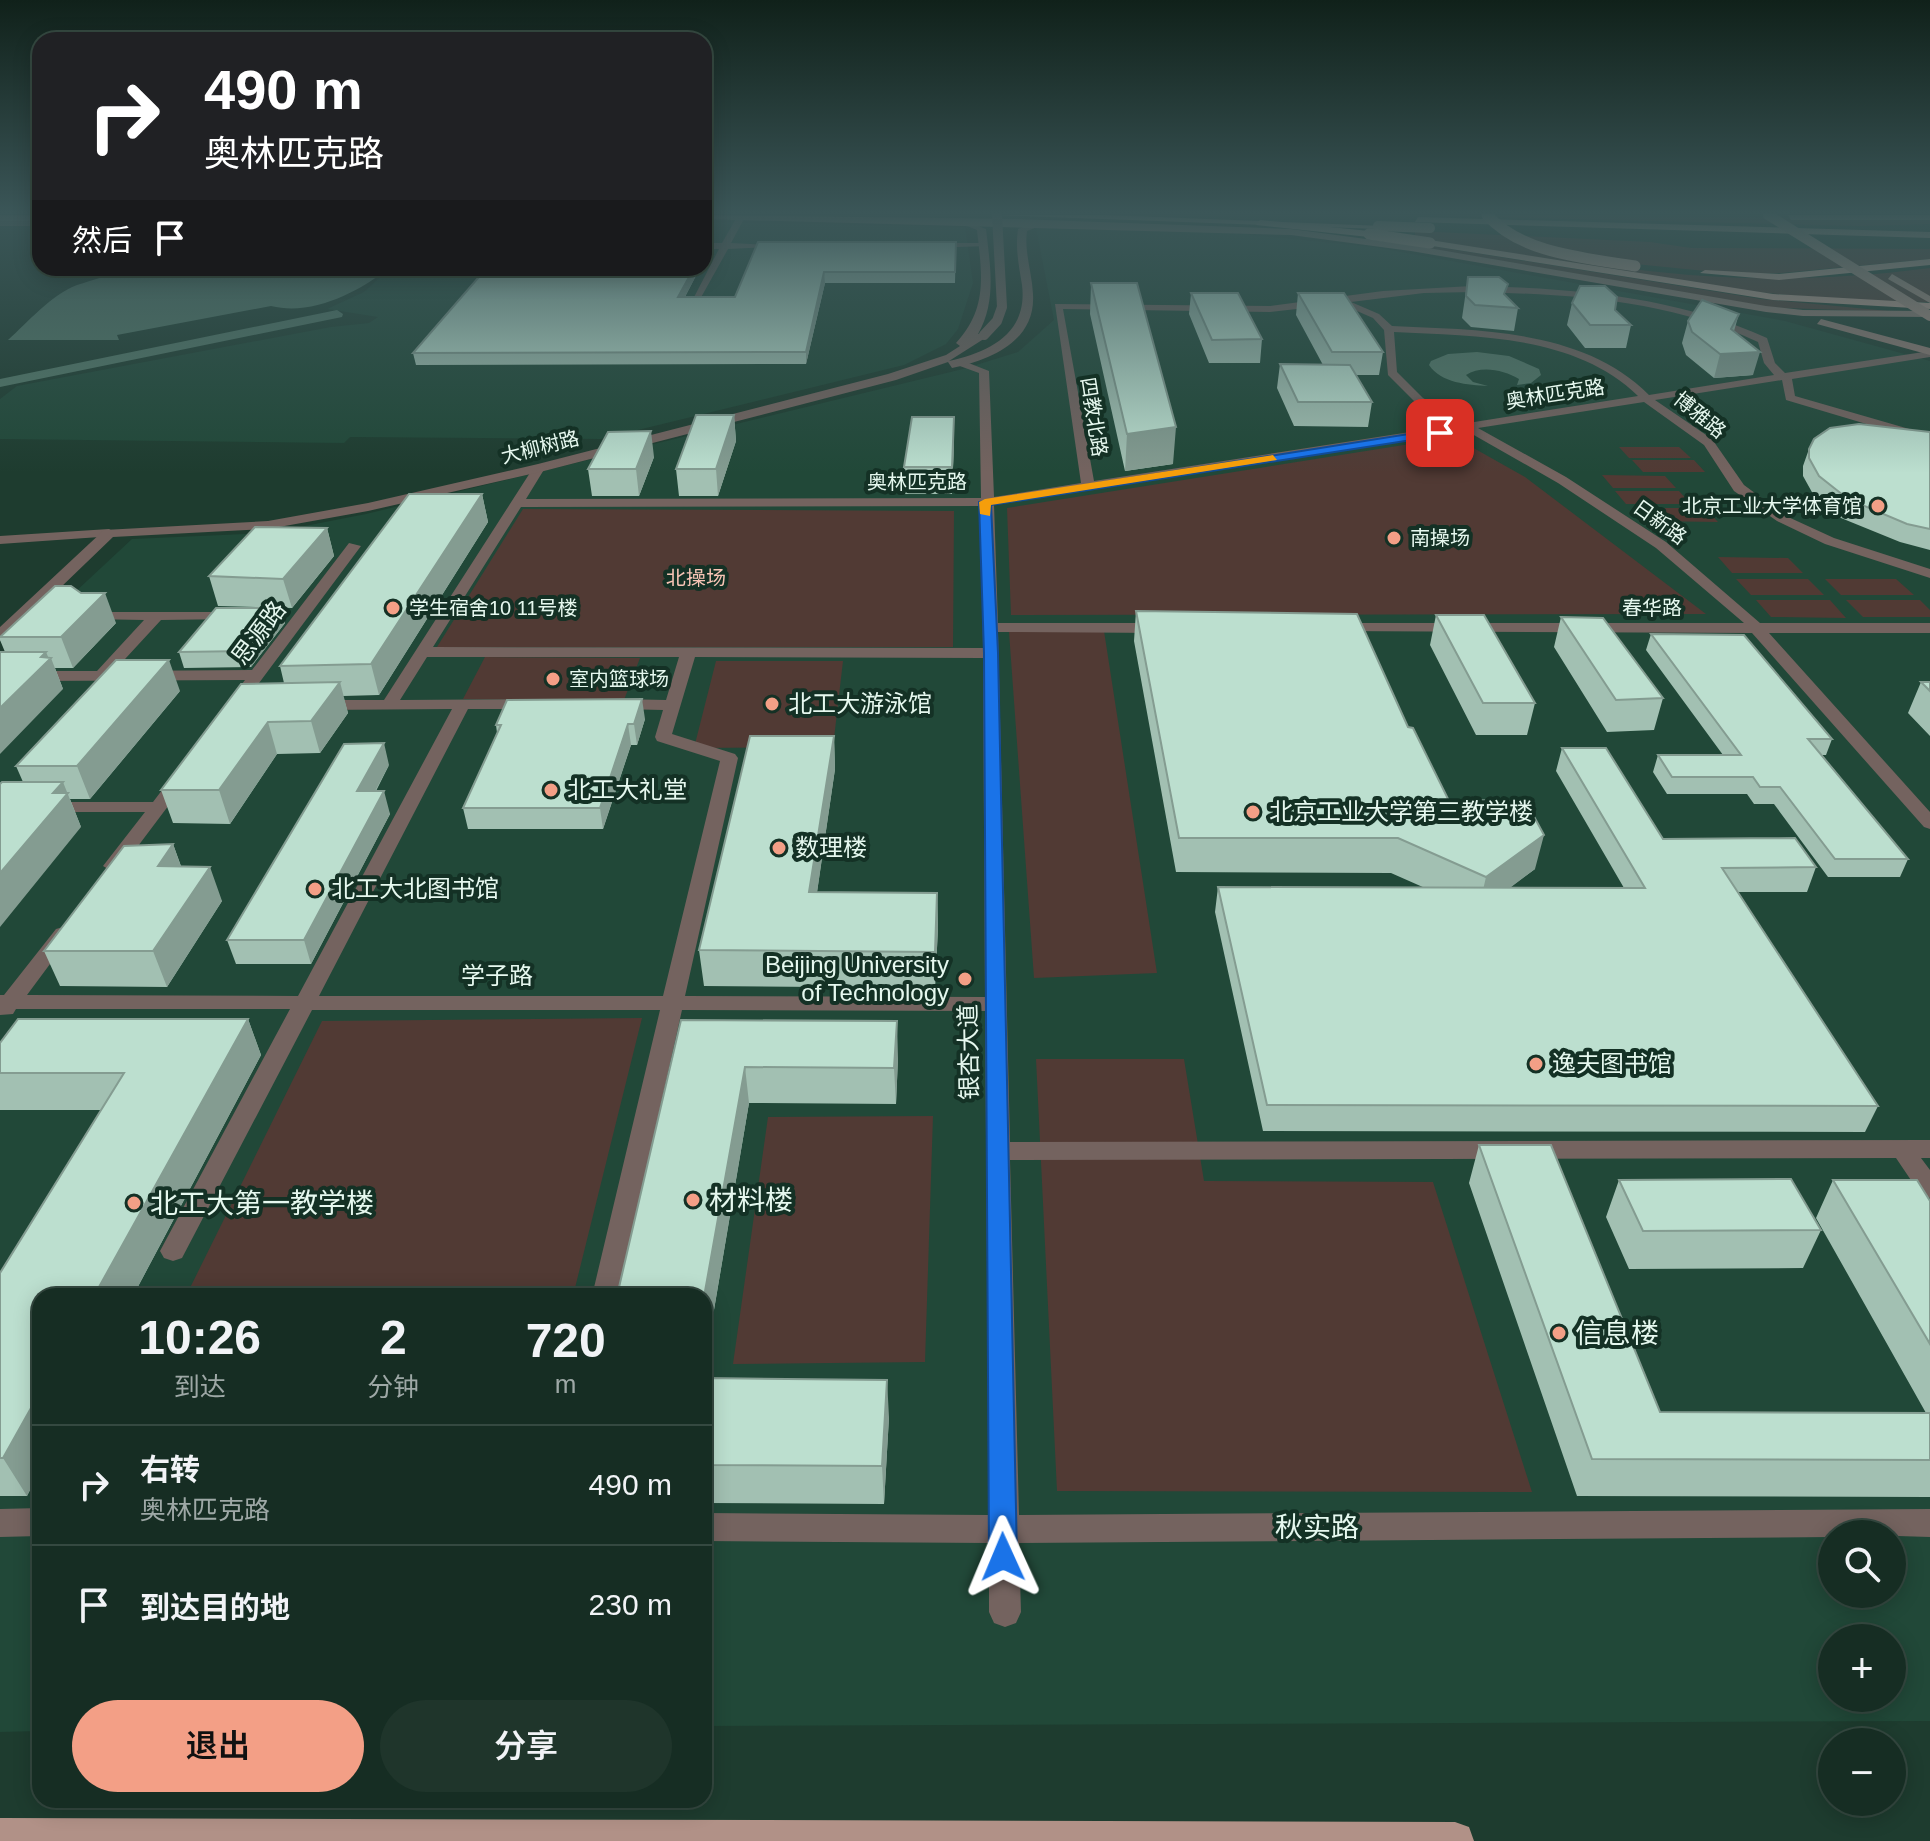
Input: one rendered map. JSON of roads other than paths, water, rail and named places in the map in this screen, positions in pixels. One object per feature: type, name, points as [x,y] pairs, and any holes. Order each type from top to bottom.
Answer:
[{"type":"highway","points":[[1879,301],[1930,303]]},
{"type":"main road","points":[[1719,301],[1803,313],[1930,315]]},
{"type":"main road","points":[[1907,301],[1930,315]]},
{"type":"main road","points":[[1766,309],[1930,353]]},
{"type":"main road","points":[[0,1837],[1455,1841]]},
{"type":"street","points":[[927,366],[967,340],[979,327],[984,301]]},
{"type":"street","name":"大柳树路","points":[[109,533],[268,525],[368,507],[539,468],[927,366],[969,347],[984,335],[997,321],[1002,301]]},
{"type":"street","points":[[927,366],[961,363],[988,355],[1019,331],[1028,301]]},
{"type":"street","points":[[1345,303],[1354,301]]},
{"type":"street","points":[[1628,301],[1707,315],[1740,327],[1763,340],[1766,358],[1777,374],[1787,379],[1790,398],[1930,439]]},
{"type":"street","points":[[1345,303],[1376,316],[1389,329]]},
{"type":"street","name":"四教北路","points":[[1088,486],[1058,306],[1267,309],[1345,303]]},
{"type":"street","name":"博雅路","points":[[1389,329],[1503,336],[1561,349],[1604,366],[1639,387],[1648,400],[1708,442],[1716,449],[1730,479],[1772,513],[1829,539],[1930,574]]},
{"type":"street","name":"日新路","points":[[1389,329],[1392,373],[1419,400],[1562,480],[1661,545],[1757,629],[1930,823]]},
{"type":"street","name":"奥林匹克路","points":[[517,503],[985,502],[1787,379],[1930,353]]},
{"type":"street","name":"银杏大道","points":[[961,363],[984,371],[1005,1612]]},
{"type":"street","points":[[389,704],[539,468]]},
{"type":"street","points":[[0,540],[109,533]]},
{"type":"street","points":[[0,636],[109,533]]},
{"type":"street","name":"思源路","points":[[237,709],[295,615],[354,546]]},
{"type":"street","points":[[92,616],[156,616],[210,621],[259,615]]},
{"type":"street","points":[[101,676],[156,616]]},
{"type":"street","points":[[990,627],[1172,628]]},
{"type":"street","name":"春华路","points":[[1323,628],[1930,628]]},
{"type":"street","points":[[422,652],[991,653]]},
{"type":"street","points":[[607,1288],[729,758],[663,737],[688,654]]},
{"type":"street","points":[[19,676],[101,676],[171,669],[257,675]]},
{"type":"street","points":[[173,1251],[463,704]]},
{"type":"street","points":[[296,705],[553,704]]},
{"type":"street","points":[[599,704],[674,705]]},
{"type":"street","points":[[98,887],[196,756]]},
{"type":"street","points":[[0,807],[158,807]]},
{"type":"street","points":[[3,1007],[72,921]]},
{"type":"street","name":"学子路","points":[[3,1007],[671,1001],[994,1004]]},
{"type":"street","points":[[1903,1149],[1930,1189]]},
{"type":"street","points":[[997,1151],[1930,1149]]},
{"type":"street","points":[[0,1523],[32,1522]]},
{"type":"street","name":"秋实路","points":[[712,1527],[1003,1529],[1930,1523]]},
{"type":"waterway","points":[[0,383],[337,314]]},
{"type":"place","name":"北京工业大学体育馆","points":[[1878,506]]},
{"type":"place","name":"南操场","points":[[1394,538]]},
{"type":"place","name":"学生宿舍10 11号楼","points":[[393,608]]},
{"type":"place","name":"室内篮球场","points":[[553,679]]},
{"type":"place","name":"北工大游泳馆","points":[[772,704]]},
{"type":"place","name":"北工大礼堂","points":[[551,790]]},
{"type":"place","name":"北京工业大学第三教学楼","points":[[1253,812]]},
{"type":"place","name":"数理楼","points":[[779,848]]},
{"type":"place","name":"北工大北图书馆","points":[[315,889]]},
{"type":"place","name":"Beijing University of Technology","points":[[965,979]]},
{"type":"place","name":"逸夫图书馆","points":[[1536,1064]]},
{"type":"place","name":"材料楼","points":[[693,1200]]},
{"type":"place","name":"北工大第一教学楼","points":[[134,1203]]},
{"type":"place","name":"信息楼","points":[[1559,1333]]},
{"type":"park label","name":"北操场","points":[[696,578]]}]
